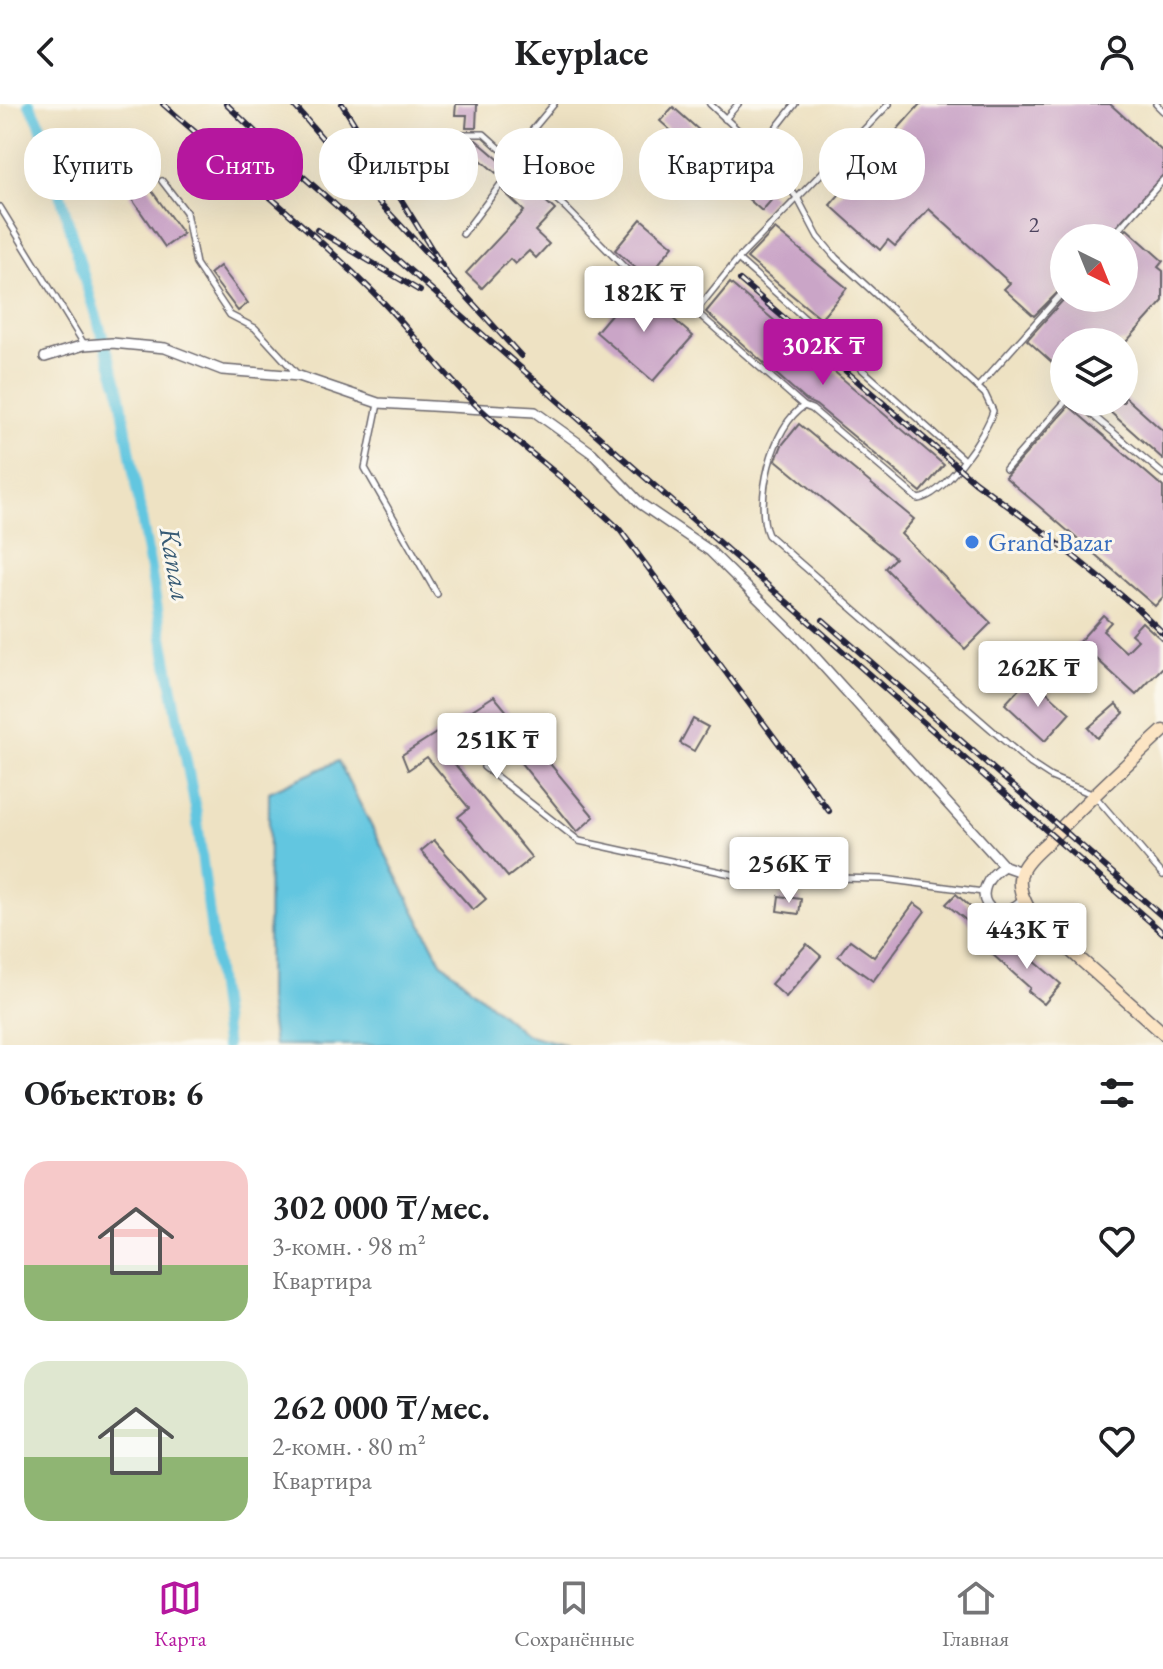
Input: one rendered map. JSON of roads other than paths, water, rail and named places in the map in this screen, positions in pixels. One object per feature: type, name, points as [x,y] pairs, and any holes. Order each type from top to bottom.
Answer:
[{"type":"main road","points":[[1163,731],[1062,826],[1021,872],[1020,888],[1033,917],[1163,1033]]},
{"type":"street","points":[[45,357],[84,345],[112,343],[165,348],[222,370],[299,376],[378,403],[535,412],[592,453],[641,504],[710,551],[798,638],[1004,866],[1021,872]]},
{"type":"street","points":[[1004,866],[986,881],[983,892],[985,902],[992,910],[1003,913],[1023,900]]},
{"type":"lane","points":[[534,128],[554,104]]},
{"type":"lane","points":[[710,104],[735,128]]},
{"type":"lane","points":[[725,119],[738,104]]},
{"type":"lane","points":[[776,128],[795,104]]},
{"type":"lane","points":[[803,194],[889,104]]},
{"type":"lane","points":[[1156,104],[1163,111]]},
{"type":"lane","points":[[478,132],[494,145]]},
{"type":"lane","points":[[1124,224],[1163,180]]},
{"type":"lane","points":[[162,181],[186,212],[196,264],[230,315],[255,328],[299,376]]},
{"type":"lane","points":[[463,234],[494,193]]},
{"type":"lane","points":[[557,200],[629,272]]},
{"type":"lane","points":[[797,200],[738,259],[698,311],[804,406],[812,409],[918,499],[929,497],[938,491],[981,437],[993,411],[991,402],[836,258],[818,237],[799,200]]},
{"type":"lane","points":[[0,207],[84,345]]},
{"type":"lane","points":[[738,259],[963,459]]},
{"type":"lane","points":[[978,387],[1050,307]]},
{"type":"lane","points":[[378,403],[365,468],[437,594]]},
{"type":"lane","points":[[804,406],[787,425],[771,457],[762,513],[768,535],[1031,764],[1051,777],[1094,795],[1163,875]]},
{"type":"lane","points":[[1006,469],[1053,416]]},
{"type":"lane","points":[[1094,416],[1163,474]]},
{"type":"lane","points":[[484,767],[579,841],[740,876],[884,879],[983,892]]},
{"type":"water","points":[[338,761],[441,962],[525,1034],[567,1045],[274,1045],[268,1001],[269,792]]},
{"type":"waterway","name":"Капал","points":[[29,104],[39,121],[119,388],[196,811],[226,1045]]},
{"type":"railway","points":[[163,104],[292,216],[381,299],[456,385],[487,415],[620,530],[829,811]]},
{"type":"railway","points":[[226,104],[290,165],[1163,933]]},
{"type":"railway","points":[[293,104],[351,172],[449,277],[342,104]]},
{"type":"railway","points":[[317,230],[420,291]]},
{"type":"railway","points":[[449,277],[521,356]]},
{"type":"railway","points":[[740,280],[975,482],[1045,533],[1163,633]]},
{"type":"railway","points":[[823,620],[1163,917]]},
{"type":"place","name":"Grand Bazar","points":[[972,542]]}]
